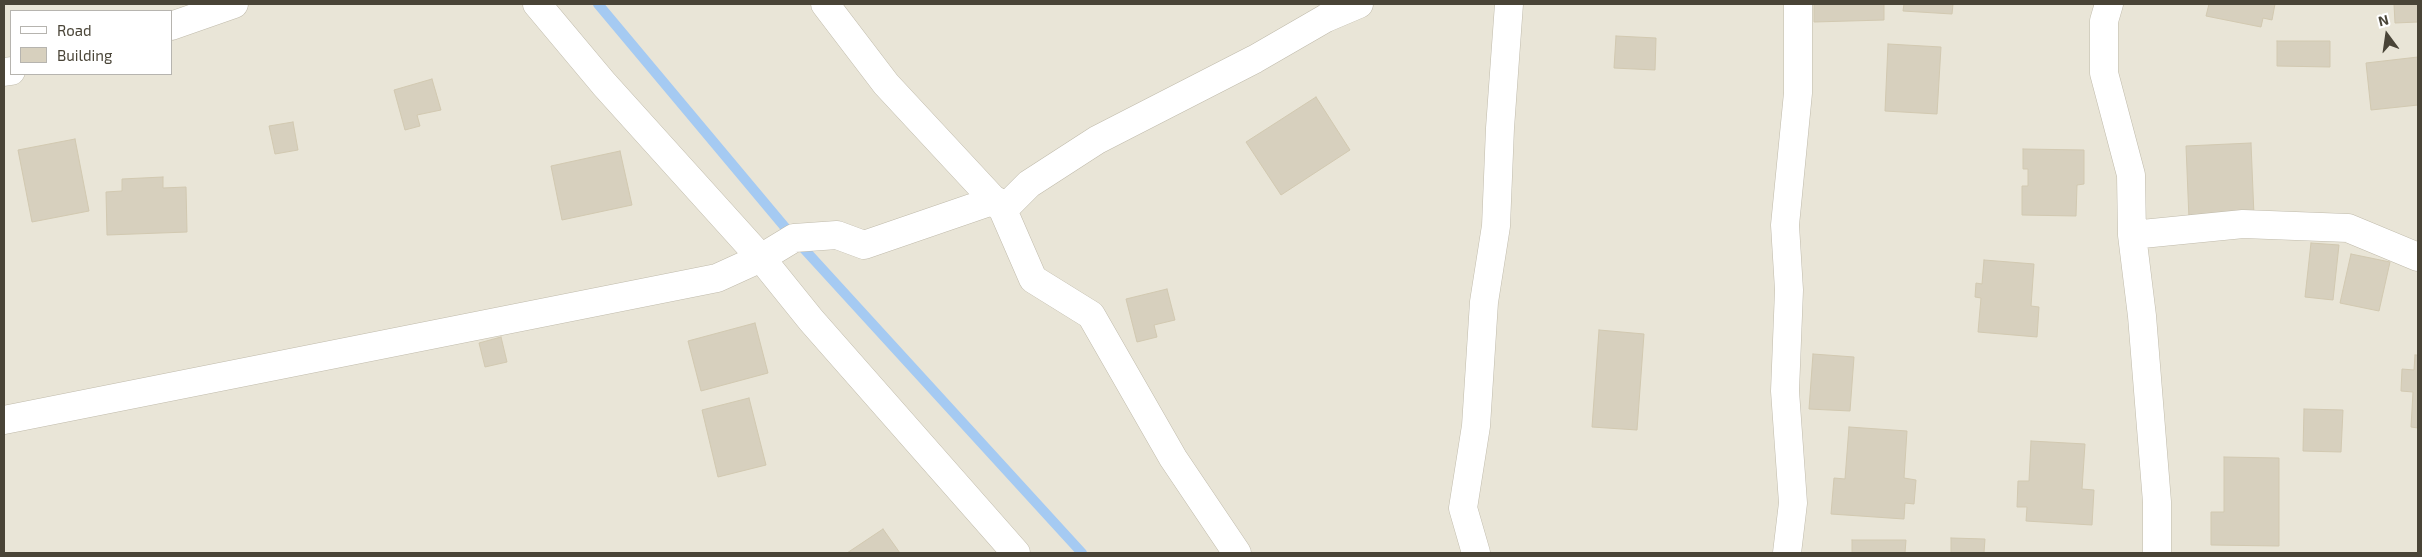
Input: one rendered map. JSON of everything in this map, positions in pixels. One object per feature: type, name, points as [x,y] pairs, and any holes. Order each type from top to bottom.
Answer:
[{"type":"street","points":[[172,26],[234,4]]},
{"type":"street","points":[[536,4],[604,84],[761,258],[812,320],[1016,553]]},
{"type":"street","points":[[824,4],[886,84],[999,205],[1033,279],[1091,315],[1173,458],[1237,553]]},
{"type":"street","points":[[4,420],[717,278],[761,258],[794,238],[837,235],[864,245],[999,205],[1097,140],[1255,59],[1326,18],[1360,4]]},
{"type":"street","points":[[1476,553],[1463,508],[1476,426],[1484,302],[1496,226],[1500,128],[1509,4]]},
{"type":"street","points":[[1788,553],[1793,503],[1785,391],[1789,290],[1785,225],[1798,93],[1798,4]]},
{"type":"street","points":[[2109,4],[2104,21],[2104,73],[2131,174],[2132,235],[2142,316],[2157,502],[2157,553]]},
{"type":"street","points":[[2132,235],[2243,224],[2348,228],[2418,257]]},
{"type":"shaded area","points":[[4,4],[2418,4],[2418,553],[4,553]]},
{"type":"building","points":[[1814,4],[1884,4],[1884,20],[1814,22]]},
{"type":"building","points":[[1904,4],[1953,4],[1952,14],[1903,11]]},
{"type":"building","points":[[2209,4],[2275,4],[2272,20],[2263,18],[2261,27],[2206,16]]},
{"type":"building","points":[[2394,4],[2418,4],[2418,22],[2395,23]]},
{"type":"building","points":[[1616,36],[1656,38],[1655,70],[1614,68]]},
{"type":"building","points":[[2277,41],[2330,41],[2330,67],[2277,66]]},
{"type":"building","points":[[1888,44],[1941,47],[1937,114],[1885,111]]},
{"type":"building","points":[[2418,57],[2418,105],[2371,110],[2366,63]]},
{"type":"building","points":[[432,79],[441,110],[417,115],[420,126],[405,130],[394,90]]},
{"type":"building","points":[[1316,97],[1350,150],[1281,195],[1246,142]]},
{"type":"building","points":[[293,122],[298,150],[275,154],[269,126]]},
{"type":"building","points":[[75,139],[89,211],[32,222],[18,150]]},
{"type":"building","points":[[2251,143],[2254,216],[2189,219],[2186,146]]},
{"type":"building","points":[[2023,149],[2084,150],[2084,184],[2077,185],[2076,216],[2022,215],[2022,186],[2028,186],[2028,169],[2023,169]]},
{"type":"building","points":[[620,151],[632,205],[562,220],[551,166]]},
{"type":"building","points":[[163,177],[163,188],[186,187],[187,232],[107,235],[106,192],[122,191],[122,179]]},
{"type":"building","points":[[2311,243],[2339,245],[2333,300],[2305,297]]},
{"type":"building","points":[[2351,254],[2390,262],[2379,311],[2340,303]]},
{"type":"building","points":[[1984,260],[2034,264],[2031,306],[2039,307],[2037,337],[1978,332],[1981,298],[1975,297],[1976,283],[1982,284]]},
{"type":"building","points":[[1167,289],[1175,320],[1154,325],[1157,337],[1137,342],[1126,299]]},
{"type":"building","points":[[755,323],[768,373],[701,391],[688,341]]},
{"type":"building","points":[[1599,330],[1644,334],[1637,430],[1592,427]]},
{"type":"building","points":[[501,337],[507,362],[485,367],[479,343]]},
{"type":"building","points":[[1813,354],[1854,357],[1850,411],[1809,409]]},
{"type":"building","points":[[2415,355],[2418,355],[2418,428],[2411,427],[2413,392],[2401,391],[2402,369],[2414,370]]},
{"type":"building","points":[[749,398],[766,465],[718,477],[702,410]]},
{"type":"building","points":[[2304,409],[2343,410],[2341,452],[2303,451]]},
{"type":"building","points":[[1849,427],[1907,431],[1904,478],[1916,480],[1914,504],[1905,503],[1904,519],[1831,514],[1834,478],[1845,479]]},
{"type":"building","points":[[2031,441],[2085,444],[2082,489],[2094,490],[2092,525],[2026,521],[2027,507],[2017,507],[2018,481],[2029,481]]},
{"type":"building","points":[[2224,457],[2279,458],[2279,546],[2211,545],[2211,512],[2224,512]]},
{"type":"building","points":[[883,529],[900,553],[847,553]]},
{"type":"building","points":[[1951,538],[1985,539],[1984,553],[1951,553]]},
{"type":"building","points":[[1852,540],[1906,540],[1905,553],[1852,553]]},
{"type":"waterway","points":[[598,4],[794,238],[1082,553]]}]
